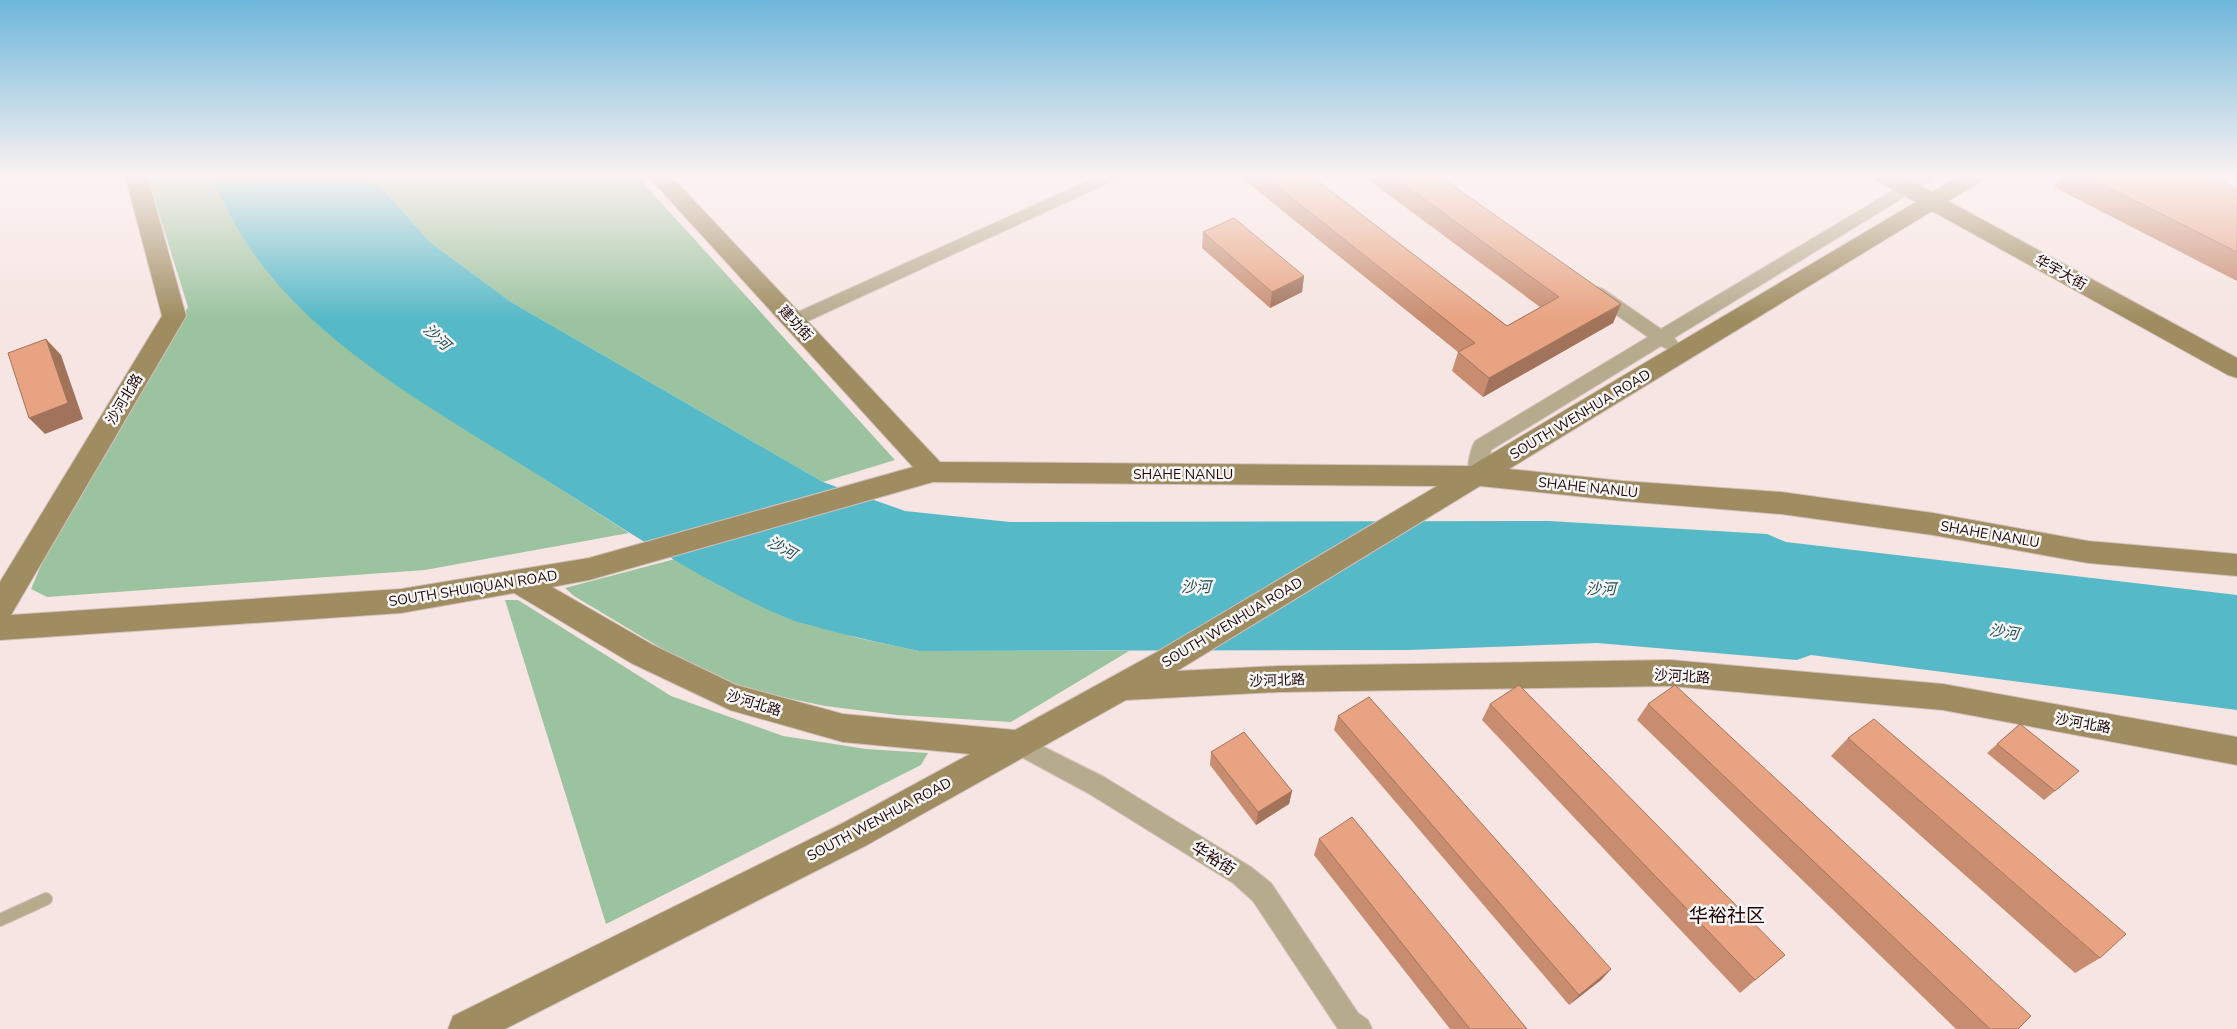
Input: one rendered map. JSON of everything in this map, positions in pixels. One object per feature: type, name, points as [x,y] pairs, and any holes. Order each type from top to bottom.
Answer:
[{"type":"street","name":"沙河北路","points":[[0,608],[174,316],[149,223]]},
{"type":"street","name":"建功街","points":[[702,223],[934,472]]},
{"type":"street","points":[[793,321],[1008,223]]},
{"type":"street","points":[[1477,476],[1482,446],[1849,223]]},
{"type":"street","name":"SOUTH WENHUA ROAD","points":[[466,1029],[855,834],[1168,661],[1894,223]]},
{"type":"street","name":"华宇大街","points":[[1974,223],[2237,369]]},
{"type":"street","points":[[1584,284],[1682,352]]},
{"type":"street","name":"SHAHE NANLU","points":[[934,472],[1477,476],[1623,491],[1781,503],[1933,524],[2088,552],[2237,565]]},
{"type":"street","name":"SOUTH SHUIQUAN ROAD","points":[[0,628],[401,601],[589,568],[934,472]]},
{"type":"street","name":"沙河北路","points":[[517,581],[642,654],[730,697],[843,728],[1018,744]]},
{"type":"street","name":"沙河北路","points":[[1121,687],[1279,679],[1670,674],[1943,697],[2237,751]]},
{"type":"street","name":"华裕街","points":[[1018,744],[1096,785],[1242,875],[1262,892],[1349,1022],[1360,1029]]},
{"type":"lane","points":[[0,920],[46,899]]},
{"type":"green space","points":[[162,223],[236,223],[251,249],[277,283],[306,313],[338,341],[407,391],[629,533],[425,570],[47,597],[31,589],[62,516],[188,307]]},
{"type":"green space","points":[[413,223],[680,223],[895,460],[823,482],[511,302],[430,242]]},
{"type":"green space","points":[[675,559],[720,586],[784,617],[858,638],[919,651],[1129,651],[1011,722],[897,715],[825,706],[749,690],[711,678],[574,596],[565,588]]},
{"type":"green space","points":[[505,600],[518,600],[671,696],[783,736],[866,749],[928,753],[921,765],[606,924]]},
{"type":"water","name":"沙河","points":[[235,223],[413,223],[430,242],[511,302],[823,482],[905,511],[1010,522],[1549,521],[1767,534],[1786,542],[2237,595],[2237,710],[1811,655],[1797,660],[1597,643],[1409,650],[919,651],[869,640],[796,621],[751,602],[691,570],[633,535],[459,426],[370,367],[328,334],[290,298],[257,259]]},
{"type":"building","points":[[1223,223],[1240,223],[1304,276],[1272,292],[1203,232]]},
{"type":"building","points":[[1324,223],[1373,223],[1507,326],[1559,297],[1457,223],[1506,223],[1621,304],[1489,378],[1458,352],[1475,343]]},
{"type":"building","points":[[2179,223],[2237,223],[2237,252]]},
{"type":"building","points":[[46,339],[68,403],[29,418],[8,353]]},
{"type":"building","points":[[1519,685],[1785,955],[1755,980],[1490,704]]},
{"type":"building","points":[[1675,685],[2031,1016],[2018,1029],[1990,1029],[1648,704]]},
{"type":"building","points":[[1369,697],[1611,969],[1579,995],[1338,716]]},
{"type":"building","points":[[1874,719],[2126,934],[2100,958],[1848,738]]},
{"type":"building","points":[[2020,724],[2079,771],[2055,791],[1997,744]]},
{"type":"building","points":[[1244,732],[1292,791],[1258,812],[1211,752]]},
{"type":"building","points":[[1352,817],[1527,1029],[1470,1029],[1319,839]]},
{"type":"district","name":"华裕社区","points":[[1727,915]]}]
